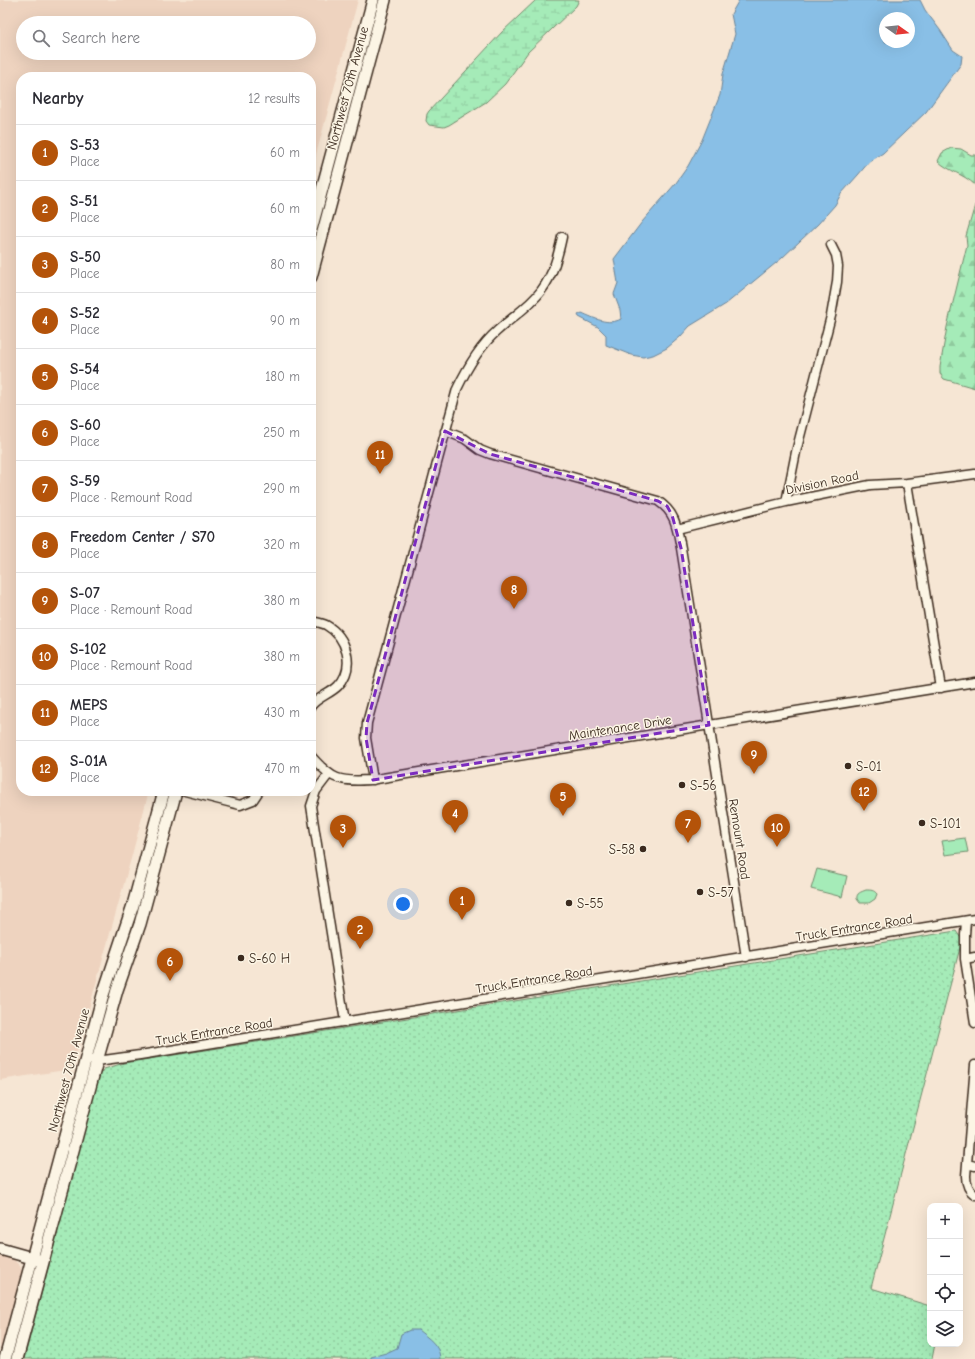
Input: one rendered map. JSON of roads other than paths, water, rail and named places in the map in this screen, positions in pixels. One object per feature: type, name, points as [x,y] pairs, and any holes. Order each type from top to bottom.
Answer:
[{"type":"main road","name":"Northwest 70th Avenue","points":[[316,211],[373,0]]},
{"type":"main road","name":"Northwest 70th Avenue","points":[[316,258],[385,0]]},
{"type":"main road","name":"Northwest 70th Avenue","points":[[92,1060],[103,995],[135,898],[163,796]]},
{"type":"main road","name":"Northwest 70th Avenue","points":[[17,1359],[38,1260],[92,1060],[140,924],[175,796]]},
{"type":"main road","points":[[0,1250],[38,1260]]},
{"type":"main road","name":"Northwest 70th Avenue","points":[[5,1359],[38,1260]]},
{"type":"street","points":[[373,780],[366,738],[367,723],[457,389],[478,352],[489,339],[527,306],[542,290],[552,272],[562,237]]},
{"type":"street","points":[[786,502],[796,452],[832,316],[838,266],[832,245]]},
{"type":"street","name":"Remount Road","points":[[445,431],[465,439],[480,450],[490,454],[658,501],[667,506],[672,515],[682,548],[746,957]]},
{"type":"street","name":"Division Road","points":[[677,530],[786,502],[870,485],[907,483],[975,474]]},
{"type":"street","points":[[907,483],[941,688]]},
{"type":"street","points":[[316,622],[325,625],[340,638],[348,657],[348,668],[344,678],[338,686],[316,702]]},
{"type":"street","name":"Maintenance Drive","points":[[316,762],[320,767],[335,777],[353,781],[373,780],[975,682]]},
{"type":"street","points":[[316,791],[329,774]]},
{"type":"street","points":[[205,796],[240,805],[254,800],[256,796]]},
{"type":"street","points":[[314,796],[310,806],[346,1022]]},
{"type":"street","name":"Truck Entrance Road","points":[[92,1060],[346,1022],[975,919]]},
{"type":"street","points":[[966,921],[964,936],[965,959],[975,1023]]},
{"type":"street","points":[[965,959],[975,958]]},
{"type":"street","points":[[975,1065],[971,1165],[966,1183],[968,1188],[975,1195]]},
{"type":"water","points":[[739,0],[920,0],[925,10],[953,50],[962,56],[961,64],[926,112],[883,153],[869,162],[841,194],[835,205],[818,224],[782,258],[726,304],[690,326],[667,348],[653,355],[643,357],[631,355],[606,345],[606,335],[598,327],[579,317],[578,315],[582,313],[596,319],[611,322],[621,319],[620,310],[614,294],[618,283],[614,259],[642,222],[676,183],[688,166],[702,140],[720,95],[723,74],[735,34],[731,14]]},
{"type":"water","points":[[410,1330],[418,1330],[433,1342],[438,1350],[440,1359],[371,1359],[371,1357],[397,1348],[401,1334]]},
{"type":"place","name":"MEPS","points":[[380,474]]},
{"type":"place","name":"Freedom Center / S70","points":[[514,609]]},
{"type":"place","name":"S-01","points":[[848,766]]},
{"type":"place","name":"S-07","points":[[754,774]]},
{"type":"place","name":"S-56","points":[[682,785]]},
{"type":"place","name":"S-01A","points":[[864,811]]},
{"type":"place","name":"S-54","points":[[563,816]]},
{"type":"place","name":"S-101","points":[[922,823]]},
{"type":"place","name":"S-52","points":[[455,833]]},
{"type":"place","name":"S-59","points":[[688,843]]},
{"type":"place","name":"S-102","points":[[777,847]]},
{"type":"place","name":"S-50","points":[[343,848]]},
{"type":"place","name":"S-58","points":[[643,849]]},
{"type":"place","name":"S-57","points":[[700,892]]},
{"type":"place","name":"S-55","points":[[569,903]]},
{"type":"place","name":"S-53","points":[[462,920]]},
{"type":"place","name":"S-51","points":[[360,949]]},
{"type":"place","name":"S-60 H","points":[[241,958]]},
{"type":"place","name":"S-60","points":[[170,981]]}]
